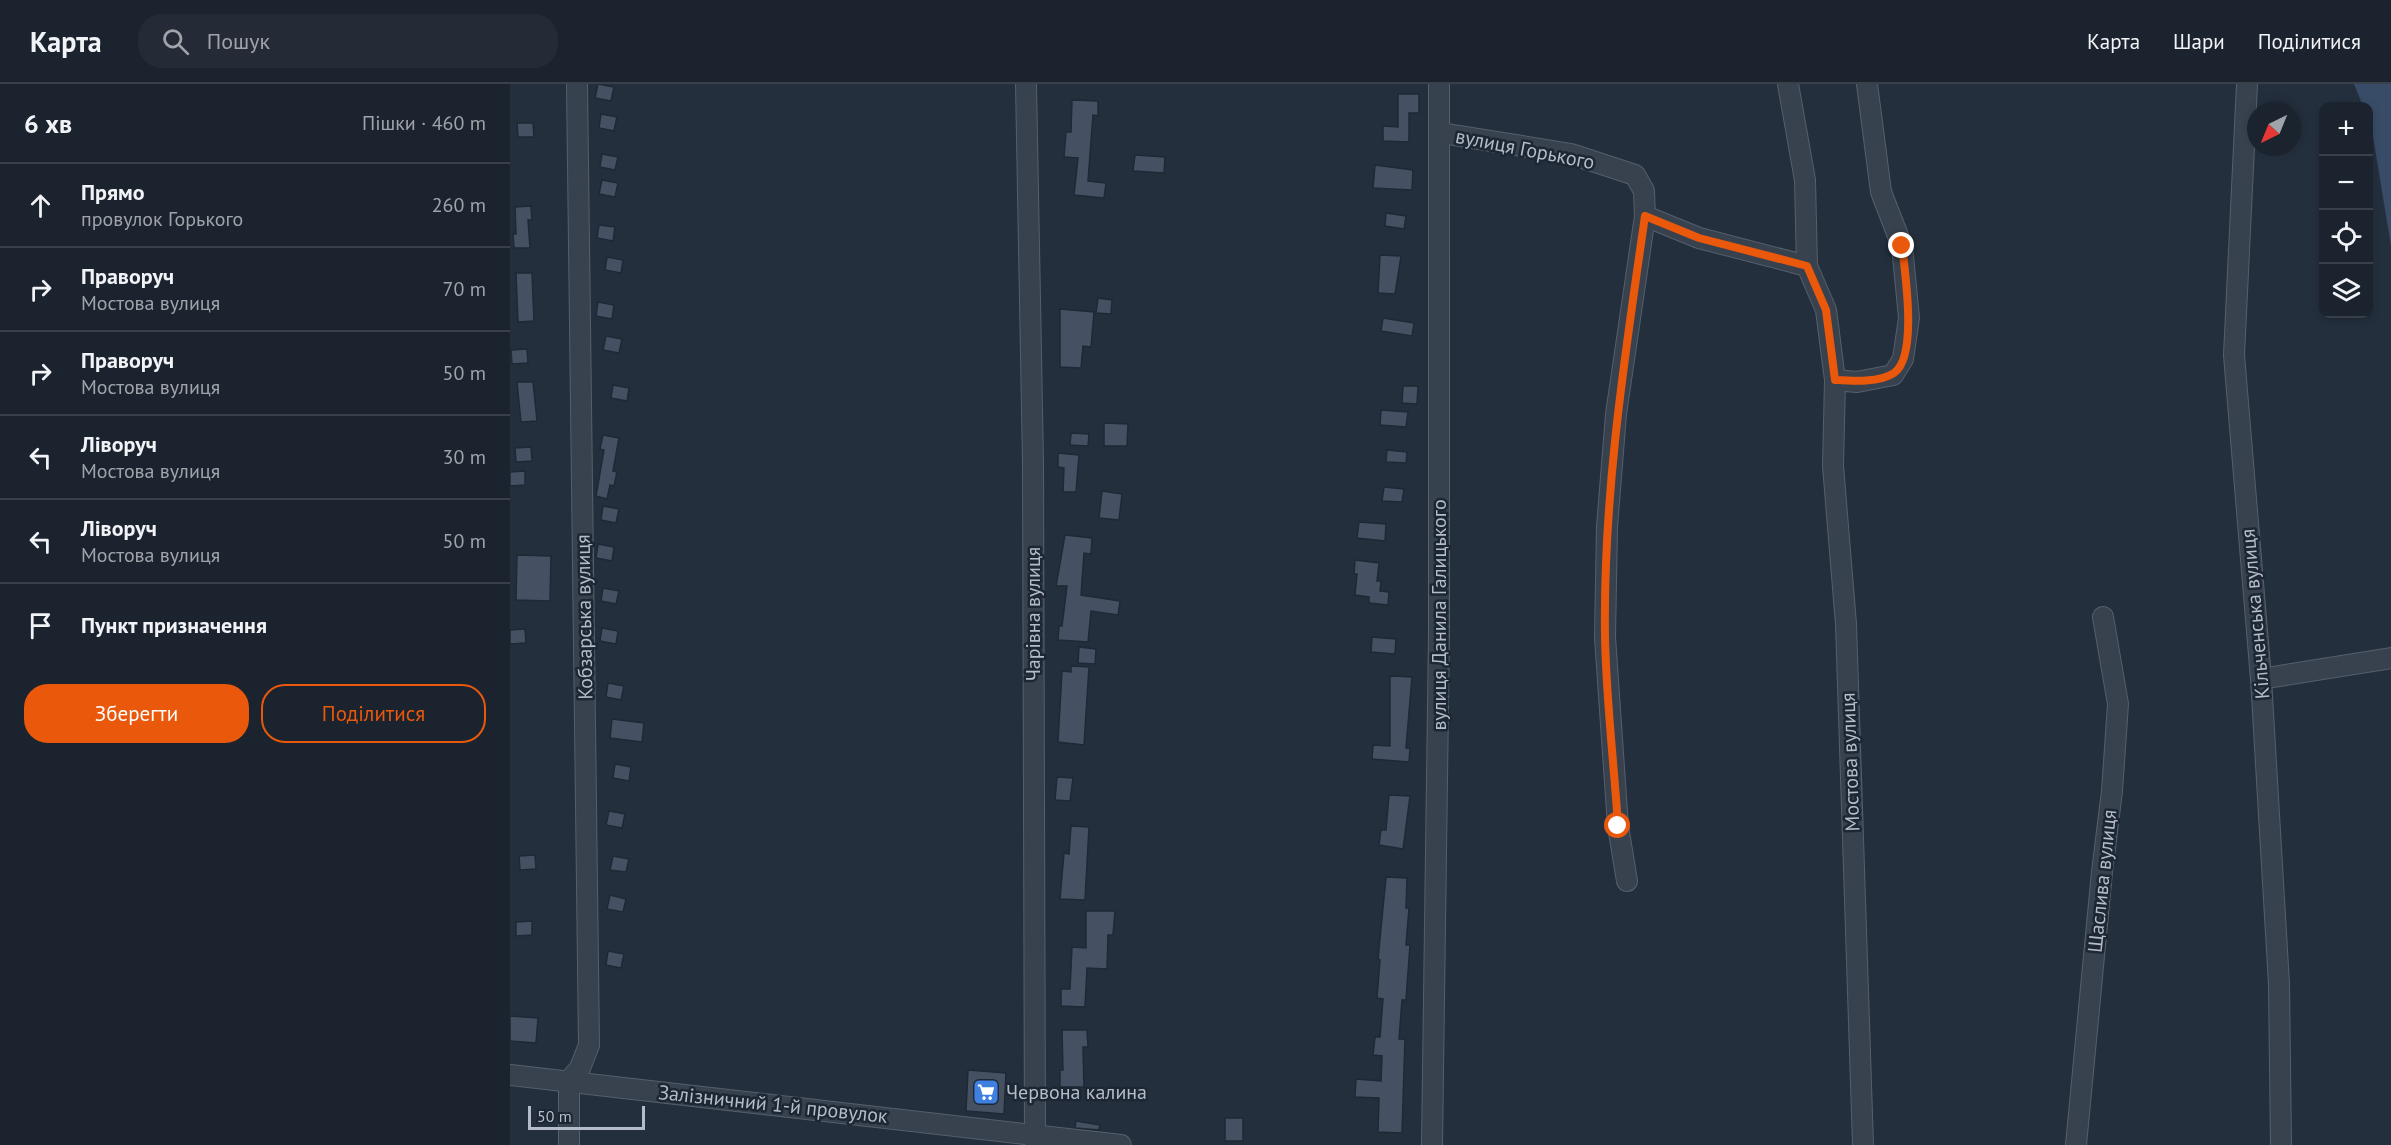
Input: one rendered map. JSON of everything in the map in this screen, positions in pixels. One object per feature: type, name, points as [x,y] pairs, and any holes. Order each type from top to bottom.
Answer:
[{"type":"street","name":"Кобзарська вулиця","points":[[569,1082],[580,1068],[589,1045],[577,84]]},
{"type":"street","name":"Чарівна вулиця","points":[[1026,84],[1033,463],[1035,1139]]},
{"type":"street","name":"вулиця Данила Галицького","points":[[1431,1145],[1440,633],[1441,133],[1439,84]]},
{"type":"street","name":"Мостова вулиця","points":[[1788,84],[1805,180],[1807,266],[1826,310],[1835,380],[1833,466],[1846,624],[1863,1145]]},
{"type":"street","points":[[1835,380],[1857,381],[1893,375],[1904,360],[1909,318],[1902,246],[1881,192],[1867,84]]},
{"type":"street","name":"Кільченська вулиця","points":[[2247,84],[2234,355],[2261,679],[2279,984],[2281,1145]]},
{"type":"street","name":"вулиця Горького","points":[[1441,133],[1571,154],[1635,175],[1644,191],[1645,216],[1616,414],[1607,527],[1605,637],[1618,826],[1627,881]]},
{"type":"street","points":[[1645,216],[1699,238],[1807,266]]},
{"type":"street","name":"Щаслива вулиця","points":[[2076,1145],[2112,791],[2118,704],[2103,617]]},
{"type":"street","points":[[2261,679],[2391,658]]},
{"type":"street","name":"Залізничний 1-й провулок","points":[[510,1075],[1035,1139],[1121,1145]]},
{"type":"street","points":[[569,1082],[569,1145]]},
{"type":"water","points":[[2354,84],[2391,84],[2391,246],[2373,136],[2373,102],[2361,102]]},
{"type":"building","points":[[598,84],[614,87],[611,101],[595,98]]},
{"type":"building","points":[[1398,94],[1419,94],[1419,113],[1409,113],[1409,142],[1383,141],[1383,126],[1398,127]]},
{"type":"building","points":[[1072,100],[1098,101],[1098,116],[1093,115],[1088,181],[1106,183],[1104,198],[1074,195],[1078,158],[1064,157],[1066,132],[1071,132]]},
{"type":"building","points":[[601,114],[617,117],[614,131],[599,128]]},
{"type":"building","points":[[517,123],[533,123],[534,137],[518,137]]},
{"type":"building","points":[[602,154],[618,157],[615,170],[600,167]]},
{"type":"building","points":[[1135,155],[1165,157],[1164,173],[1133,171]]},
{"type":"building","points":[[1375,165],[1413,170],[1412,190],[1373,188]]},
{"type":"building","points":[[602,180],[618,183],[615,197],[599,194]]},
{"type":"building","points":[[531,206],[532,220],[528,220],[530,248],[514,248],[515,207]]},
{"type":"building","points":[[1386,213],[1406,216],[1404,229],[1385,226]]},
{"type":"building","points":[[599,225],[615,227],[613,241],[597,238]]},
{"type":"building","points":[[1380,255],[1401,256],[1395,294],[1378,293]]},
{"type":"building","points":[[607,257],[623,260],[621,273],[605,270]]},
{"type":"building","points":[[516,273],[532,273],[534,321],[518,322]]},
{"type":"building","points":[[1098,298],[1112,300],[1111,314],[1096,313]]},
{"type":"building","points":[[598,302],[614,305],[612,319],[596,316]]},
{"type":"building","points":[[1060,309],[1094,312],[1091,347],[1083,346],[1081,368],[1060,367]]},
{"type":"building","points":[[1383,318],[1414,323],[1412,336],[1381,331]]},
{"type":"building","points":[[606,336],[622,339],[619,353],[603,350]]},
{"type":"building","points":[[527,349],[528,363],[512,364],[511,350]]},
{"type":"building","points":[[517,382],[533,382],[537,421],[521,422]]},
{"type":"building","points":[[613,385],[629,388],[627,401],[611,398]]},
{"type":"building","points":[[1403,386],[1418,386],[1417,404],[1402,403]]},
{"type":"building","points":[[1381,410],[1408,412],[1406,427],[1380,425]]},
{"type":"building","points":[[1104,423],[1128,424],[1127,446],[1104,446]]},
{"type":"building","points":[[1071,433],[1089,434],[1088,446],[1070,445]]},
{"type":"building","points":[[603,435],[619,438],[613,471],[617,472],[614,486],[610,485],[607,499],[596,496],[604,450],[600,449]]},
{"type":"building","points":[[531,447],[532,461],[516,462],[515,448]]},
{"type":"building","points":[[1387,450],[1407,452],[1406,463],[1386,462]]},
{"type":"building","points":[[1058,453],[1079,455],[1076,492],[1063,492],[1064,468],[1058,467]]},
{"type":"building","points":[[525,471],[525,485],[510,486],[510,472]]},
{"type":"building","points":[[1384,487],[1404,489],[1402,502],[1382,501]]},
{"type":"building","points":[[1102,491],[1122,494],[1119,520],[1099,518]]},
{"type":"building","points":[[603,506],[619,509],[616,523],[601,520]]},
{"type":"building","points":[[1359,522],[1386,524],[1385,541],[1357,538]]},
{"type":"building","points":[[1065,535],[1092,538],[1091,554],[1084,553],[1081,595],[1120,601],[1118,615],[1091,611],[1088,642],[1058,640],[1067,586],[1056,586]]},
{"type":"building","points":[[598,544],[614,547],[612,561],[596,558]]},
{"type":"building","points":[[517,555],[551,556],[550,601],[516,600]]},
{"type":"building","points":[[1355,560],[1379,563],[1377,581],[1381,581],[1380,591],[1389,592],[1388,605],[1369,603],[1369,597],[1355,595],[1357,574],[1354,574]]},
{"type":"building","points":[[603,588],[619,591],[616,604],[601,601]]},
{"type":"building","points":[[602,628],[618,631],[616,644],[600,641]]},
{"type":"building","points":[[525,629],[526,643],[510,644],[510,630]]},
{"type":"building","points":[[1372,637],[1396,639],[1395,654],[1371,652]]},
{"type":"building","points":[[1079,647],[1096,649],[1095,664],[1078,663]]},
{"type":"building","points":[[1071,666],[1089,667],[1084,745],[1058,742],[1062,671],[1071,672]]},
{"type":"building","points":[[1390,676],[1412,677],[1406,748],[1410,748],[1409,762],[1372,759],[1373,745],[1390,746]]},
{"type":"building","points":[[608,683],[624,686],[621,700],[606,697]]},
{"type":"building","points":[[612,719],[644,723],[642,742],[610,738]]},
{"type":"building","points":[[615,764],[631,767],[629,781],[613,778]]},
{"type":"building","points":[[1057,777],[1073,778],[1070,801],[1055,800]]},
{"type":"building","points":[[1389,795],[1410,796],[1403,849],[1379,845],[1381,830],[1386,830]]},
{"type":"building","points":[[609,811],[625,814],[622,828],[606,825]]},
{"type":"building","points":[[1071,826],[1089,827],[1085,900],[1060,899],[1064,853],[1069,854]]},
{"type":"building","points":[[535,855],[536,869],[520,870],[519,856]]},
{"type":"building","points":[[613,856],[629,859],[626,872],[610,870]]},
{"type":"building","points":[[1386,877],[1407,878],[1406,908],[1409,908],[1406,945],[1410,945],[1406,1000],[1402,1000],[1399,1039],[1405,1039],[1402,1133],[1378,1132],[1379,1098],[1355,1097],[1356,1079],[1381,1081],[1382,1056],[1373,1055],[1375,1037],[1380,1037],[1383,999],[1377,998],[1380,960],[1378,959]]},
{"type":"building","points":[[610,895],[626,899],[623,912],[607,909]]},
{"type":"building","points":[[1086,911],[1115,911],[1113,935],[1108,935],[1107,969],[1087,968],[1085,1007],[1061,1006],[1061,989],[1070,989],[1072,947],[1086,948]]},
{"type":"building","points":[[532,921],[532,935],[516,936],[516,922]]},
{"type":"building","points":[[608,951],[624,954],[621,968],[606,965]]},
{"type":"building","points":[[510,1016],[538,1018],[536,1043],[510,1041]]},
{"type":"building","points":[[1062,1030],[1087,1030],[1088,1047],[1083,1047],[1084,1087],[1060,1087],[1060,1070],[1063,1070]]},
{"type":"building","name":"Червона калина","points":[[968,1070],[1006,1073],[1004,1114],[966,1111]]},
{"type":"building","points":[[1225,1118],[1243,1118],[1243,1141],[1225,1141]]},
{"type":"building","points":[[1076,1121],[1100,1125],[1099,1130],[1075,1128]]},
{"type":"place","name":"Червона калина","points":[[986,1092]]},
{"type":"route","points":[[1618,826],[1605,637],[1607,527],[1616,414],[1645,216],[1699,238],[1807,266],[1826,310],[1835,380],[1857,381],[1893,375],[1904,360],[1909,318],[1902,246]]}]
